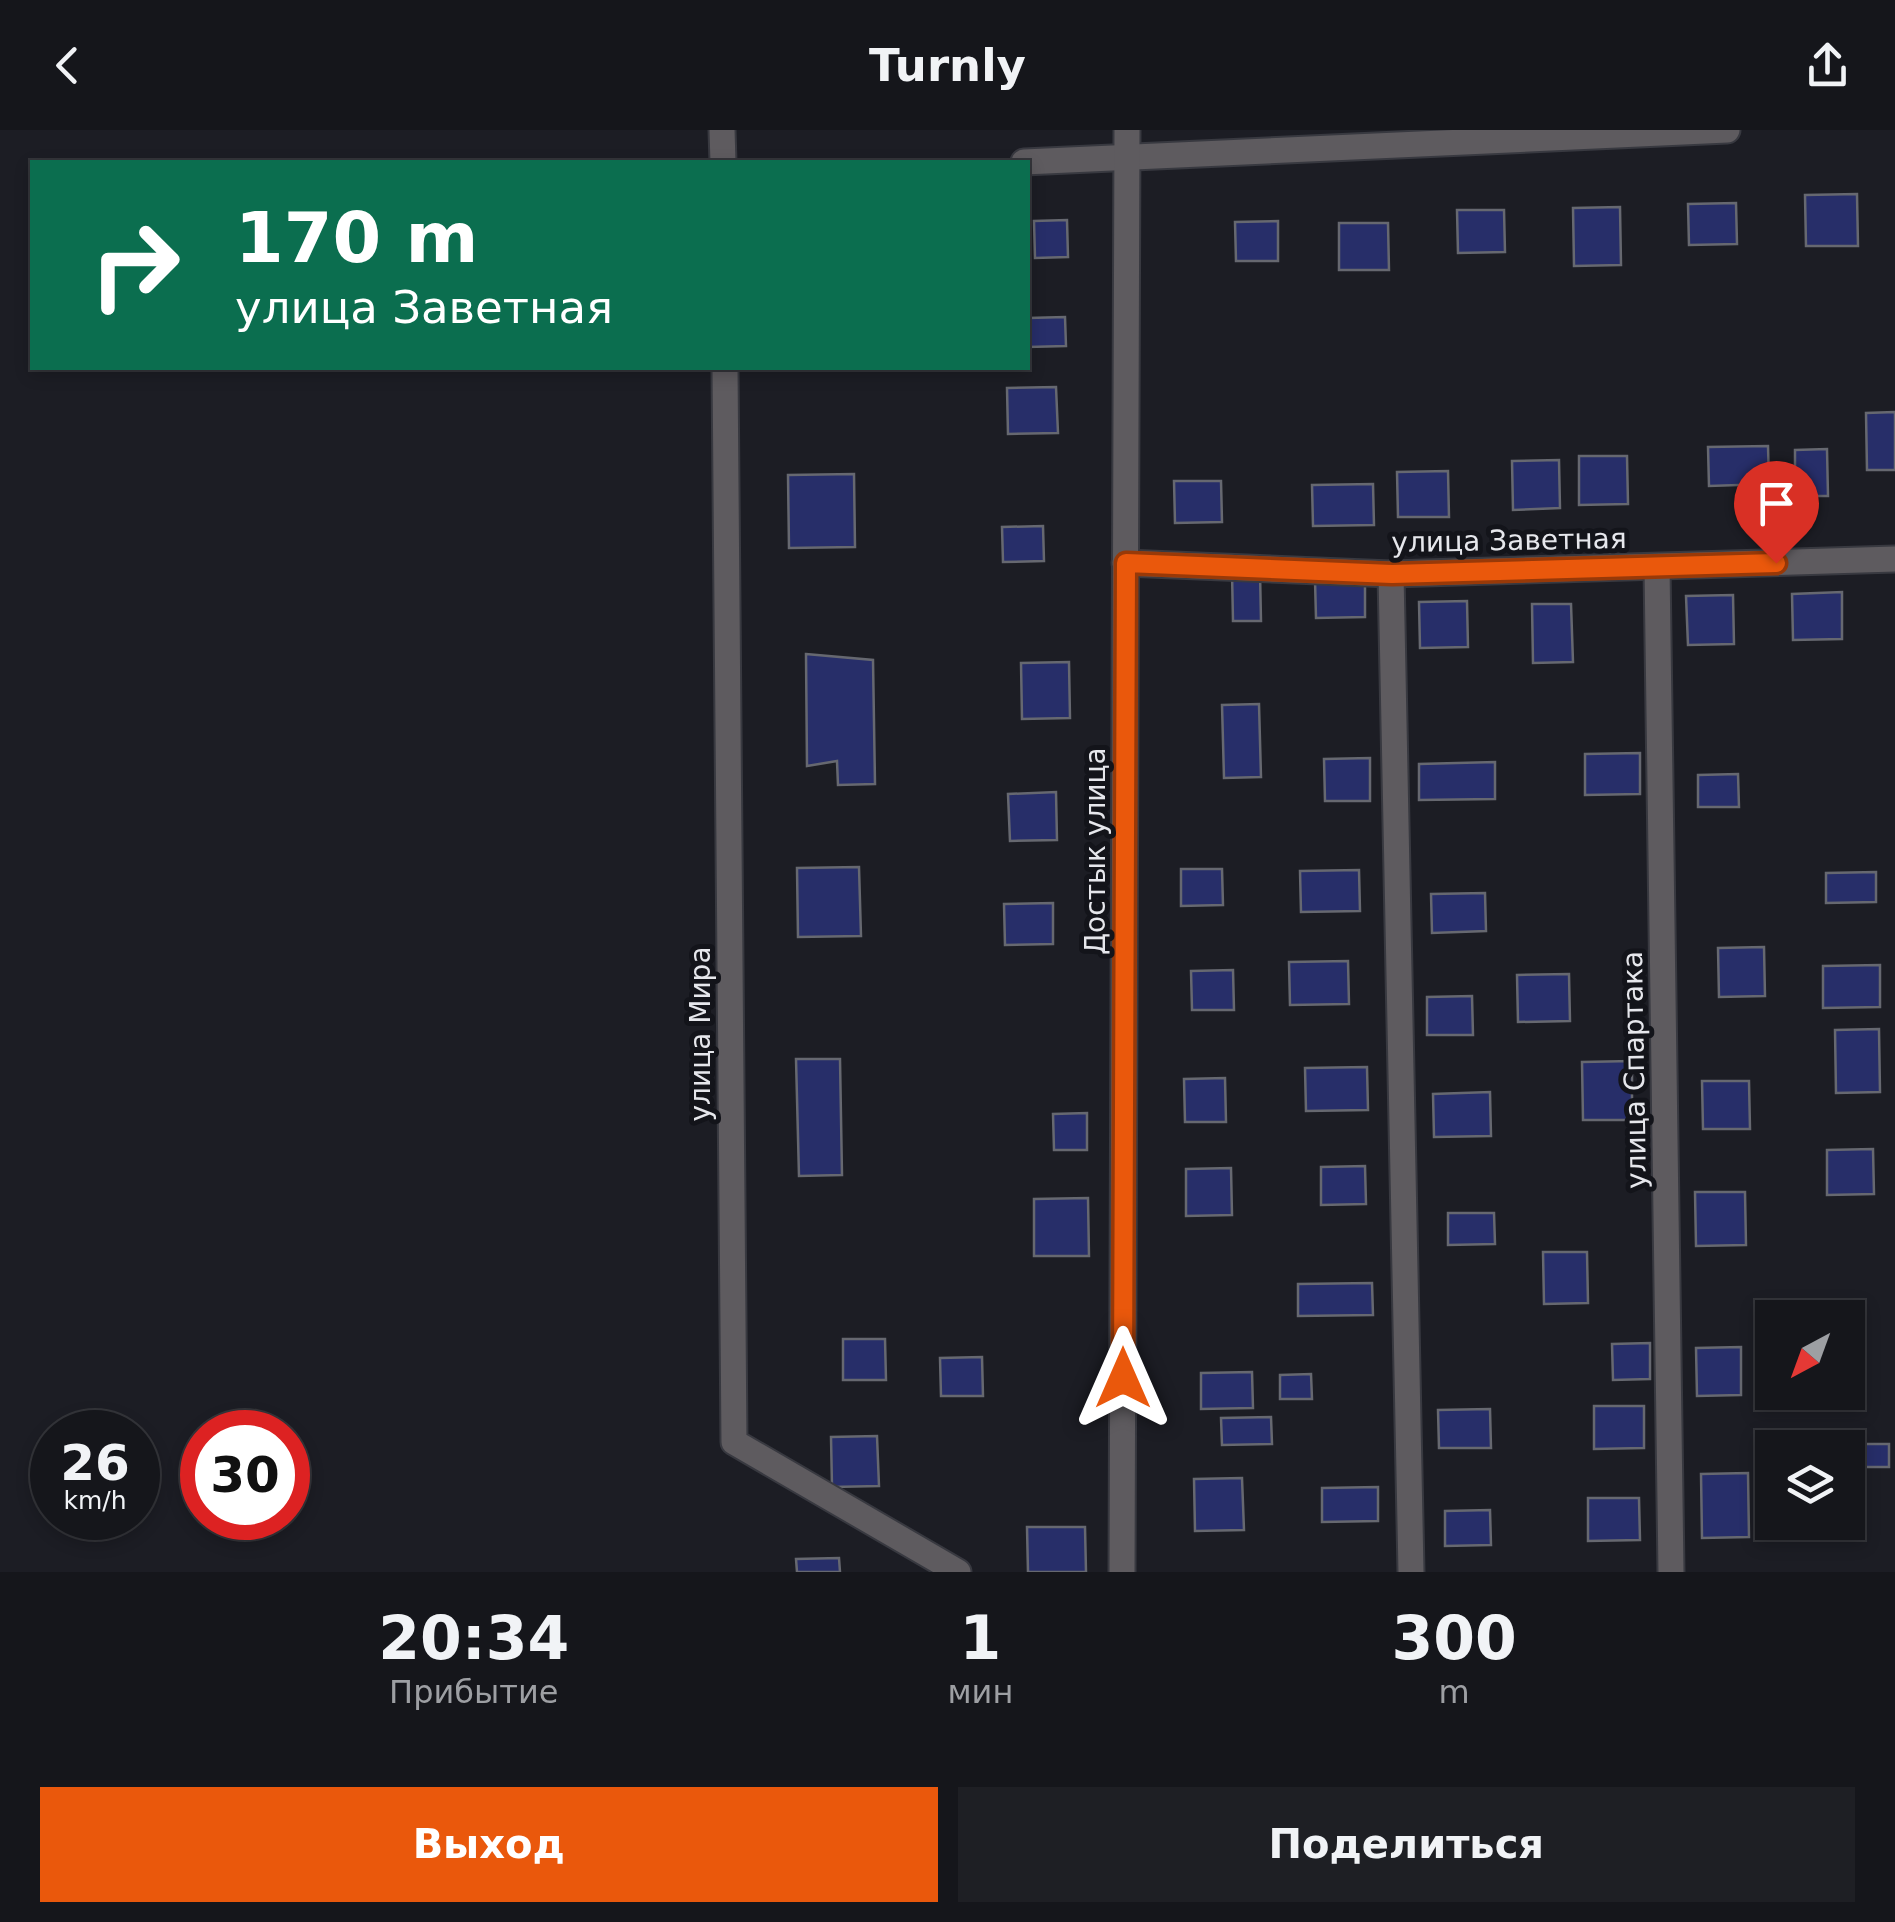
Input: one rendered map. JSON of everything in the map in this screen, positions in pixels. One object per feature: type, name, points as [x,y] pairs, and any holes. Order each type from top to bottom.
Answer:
[{"type":"street","points":[[722,130],[723,160]]},
{"type":"street","name":"Достык улица","points":[[1122,1572],[1127,130]]},
{"type":"street","points":[[1030,162],[1726,130]]},
{"type":"street","name":"улица Мира","points":[[725,370],[734,1442],[958,1572]]},
{"type":"street","name":"улица Заветная","points":[[1126,563],[1392,574],[1895,560]]},
{"type":"street","name":"улица Спартака","points":[[1657,566],[1671,1572]]},
{"type":"street","points":[[1392,574],[1411,1572]]},
{"type":"building","points":[[1857,194],[1858,246],[1806,246],[1805,195]]},
{"type":"building","points":[[1736,203],[1737,244],[1689,245],[1688,204]]},
{"type":"building","points":[[1620,207],[1621,265],[1574,266],[1573,208]]},
{"type":"building","points":[[1457,210],[1504,210],[1505,252],[1458,253]]},
{"type":"building","points":[[1067,220],[1068,257],[1035,258],[1034,221]]},
{"type":"building","points":[[1278,221],[1278,261],[1236,261],[1235,222]]},
{"type":"building","points":[[1339,223],[1388,223],[1389,270],[1339,270]]},
{"type":"building","points":[[1065,317],[1066,346],[1030,347],[1030,318]]},
{"type":"building","points":[[1056,387],[1058,433],[1008,434],[1007,388]]},
{"type":"building","points":[[1895,412],[1895,470],[1867,470],[1866,413]]},
{"type":"building","points":[[1768,446],[1769,484],[1709,486],[1708,447]]},
{"type":"building","points":[[1827,449],[1828,496],[1795,496],[1795,450]]},
{"type":"building","points":[[1579,456],[1627,456],[1628,504],[1579,505]]},
{"type":"building","points":[[1559,460],[1560,508],[1513,510],[1512,461]]},
{"type":"building","points":[[1448,471],[1449,517],[1398,517],[1397,472]]},
{"type":"building","points":[[854,474],[855,547],[789,548],[788,475]]},
{"type":"building","points":[[1174,481],[1221,481],[1222,522],[1175,523]]},
{"type":"building","points":[[1373,484],[1374,525],[1313,526],[1312,485]]},
{"type":"building","points":[[1043,526],[1044,561],[1003,562],[1002,527]]},
{"type":"building","points":[[1260,572],[1261,621],[1233,621],[1232,573]]},
{"type":"building","points":[[1315,580],[1365,580],[1365,617],[1316,618]]},
{"type":"building","points":[[1842,592],[1842,639],[1793,640],[1792,594]]},
{"type":"building","points":[[1733,595],[1734,644],[1688,645],[1686,596]]},
{"type":"building","points":[[1467,601],[1468,647],[1420,648],[1419,602]]},
{"type":"building","points":[[1532,604],[1571,604],[1573,662],[1533,663]]},
{"type":"building","points":[[806,654],[873,660],[875,784],[838,785],[837,761],[807,766]]},
{"type":"building","points":[[1069,662],[1070,718],[1022,719],[1021,663]]},
{"type":"building","points":[[1259,704],[1261,777],[1224,778],[1222,705]]},
{"type":"building","points":[[1640,753],[1640,794],[1585,795],[1585,754]]},
{"type":"building","points":[[1370,758],[1370,801],[1325,801],[1324,759]]},
{"type":"building","points":[[1495,762],[1495,799],[1419,800],[1419,764]]},
{"type":"building","points":[[1738,774],[1739,807],[1698,807],[1698,775]]},
{"type":"building","points":[[1056,792],[1057,840],[1010,841],[1008,794]]},
{"type":"building","points":[[859,867],[861,936],[798,937],[797,868]]},
{"type":"building","points":[[1181,869],[1222,869],[1223,905],[1181,906]]},
{"type":"building","points":[[1359,870],[1360,911],[1301,912],[1300,871]]},
{"type":"building","points":[[1876,872],[1876,902],[1826,903],[1826,873]]},
{"type":"building","points":[[1485,893],[1486,931],[1432,933],[1431,894]]},
{"type":"building","points":[[1053,903],[1053,944],[1005,945],[1004,904]]},
{"type":"building","points":[[1764,947],[1765,996],[1719,997],[1718,948]]},
{"type":"building","points":[[1348,961],[1349,1004],[1290,1005],[1289,962]]},
{"type":"building","points":[[1880,965],[1880,1007],[1823,1008],[1823,966]]},
{"type":"building","points":[[1233,970],[1234,1010],[1192,1010],[1191,971]]},
{"type":"building","points":[[1569,974],[1570,1021],[1518,1022],[1517,975]]},
{"type":"building","points":[[1472,996],[1473,1035],[1427,1035],[1427,997]]},
{"type":"building","points":[[1879,1029],[1880,1092],[1836,1093],[1835,1030]]},
{"type":"building","points":[[796,1059],[840,1059],[842,1175],[799,1176]]},
{"type":"building","points":[[1632,1061],[1632,1120],[1583,1120],[1582,1062]]},
{"type":"building","points":[[1367,1067],[1368,1110],[1306,1111],[1305,1068]]},
{"type":"building","points":[[1225,1078],[1226,1122],[1185,1122],[1184,1079]]},
{"type":"building","points":[[1702,1081],[1749,1081],[1750,1129],[1703,1129]]},
{"type":"building","points":[[1490,1092],[1491,1136],[1434,1137],[1433,1094]]},
{"type":"building","points":[[1087,1113],[1087,1150],[1054,1150],[1053,1114]]},
{"type":"building","points":[[1873,1149],[1874,1194],[1827,1195],[1827,1150]]},
{"type":"building","points":[[1365,1166],[1366,1204],[1321,1205],[1321,1167]]},
{"type":"building","points":[[1231,1168],[1232,1215],[1186,1216],[1186,1169]]},
{"type":"building","points":[[1695,1192],[1745,1192],[1746,1245],[1696,1246]]},
{"type":"building","points":[[1088,1198],[1089,1256],[1034,1256],[1034,1199]]},
{"type":"building","points":[[1448,1213],[1494,1213],[1495,1244],[1448,1245]]},
{"type":"building","points":[[1543,1252],[1587,1252],[1588,1303],[1544,1304]]},
{"type":"building","points":[[1372,1283],[1373,1315],[1298,1316],[1298,1284]]},
{"type":"building","points":[[843,1339],[885,1339],[886,1380],[843,1380]]},
{"type":"building","points":[[1650,1343],[1650,1379],[1613,1380],[1612,1344]]},
{"type":"building","points":[[1741,1347],[1741,1395],[1697,1396],[1696,1348]]},
{"type":"building","points":[[982,1357],[983,1396],[941,1396],[940,1358]]},
{"type":"building","points":[[1252,1372],[1253,1408],[1201,1409],[1201,1373]]},
{"type":"building","points":[[1311,1374],[1312,1399],[1280,1399],[1280,1375]]},
{"type":"building","points":[[1594,1406],[1644,1406],[1644,1448],[1594,1449]]},
{"type":"building","points":[[1490,1409],[1491,1448],[1439,1448],[1438,1410]]},
{"type":"building","points":[[1271,1417],[1272,1444],[1222,1445],[1221,1418]]},
{"type":"building","points":[[877,1436],[879,1486],[832,1487],[831,1437]]},
{"type":"building","points":[[1865,1444],[1889,1444],[1889,1467],[1865,1467]]},
{"type":"building","points":[[1748,1473],[1749,1537],[1702,1538],[1701,1474]]},
{"type":"building","points":[[1242,1478],[1244,1530],[1195,1531],[1194,1479]]},
{"type":"building","points":[[1378,1487],[1378,1521],[1322,1522],[1322,1488]]},
{"type":"building","points":[[1588,1498],[1639,1498],[1640,1540],[1588,1541]]},
{"type":"building","points":[[1490,1510],[1491,1545],[1445,1546],[1445,1511]]},
{"type":"building","points":[[1027,1527],[1085,1527],[1086,1572],[1028,1572]]},
{"type":"building","points":[[839,1558],[840,1572],[797,1572],[796,1559]]},
{"type":"route","points":[[1123,1378],[1126,563],[1392,574],[1776,563]]}]
